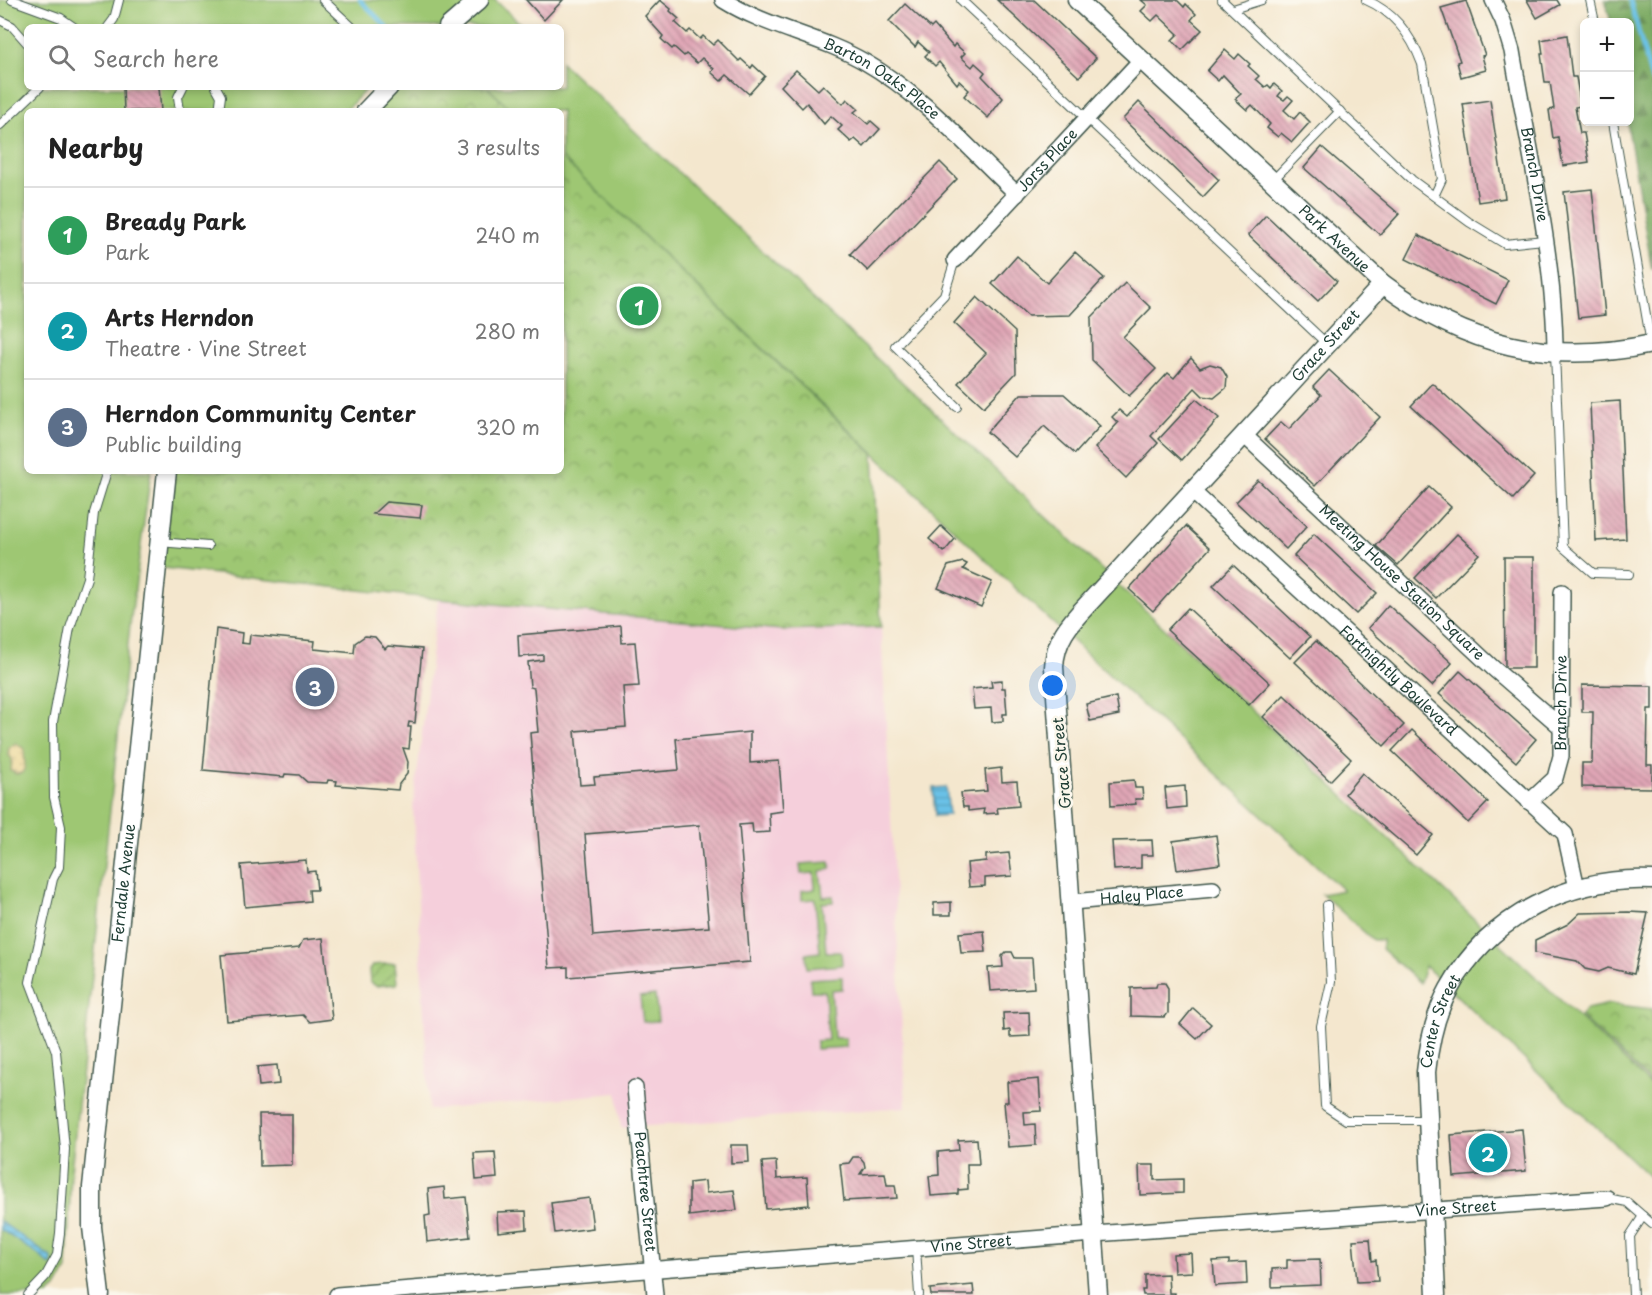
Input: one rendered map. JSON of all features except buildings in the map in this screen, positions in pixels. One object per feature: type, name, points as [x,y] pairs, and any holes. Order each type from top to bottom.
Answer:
[{"type":"street","points":[[451,24],[479,0]]},
{"type":"street","name":"Barton Oaks Place","points":[[723,0],[771,24],[837,48],[891,78],[1017,194]]},
{"type":"street","name":"Park Avenue","points":[[1077,0],[1383,284],[1436,319],[1500,344],[1555,353],[1619,350],[1652,344]]},
{"type":"street","name":"Branch Drive","points":[[1492,0],[1512,51],[1544,240],[1555,324],[1555,353]]},
{"type":"street","name":"Jorss Place","points":[[955,260],[1142,60]]},
{"type":"street","points":[[369,108],[386,90]]},
{"type":"street","name":"Grace Street","points":[[1098,1295],[1054,667],[1058,642],[1065,629],[1383,284]]},
{"type":"street","name":"Meeting House Station Square","points":[[1244,435],[1561,727]]},
{"type":"street","name":"Ferndale Avenue","points":[[100,1295],[92,1227],[92,1187],[166,474]]},
{"type":"street","name":"Fortnightly Boulevard","points":[[1192,491],[1565,834],[1577,888]]},
{"type":"street","name":"Branch Drive","points":[[1529,802],[1555,778],[1561,756],[1562,592]]},
{"type":"street","name":"Center Street","points":[[1436,1295],[1426,1072],[1430,1044],[1448,989],[1480,946],[1503,926],[1534,906],[1577,888],[1606,881],[1652,880]]},
{"type":"street","name":"Haley Place","points":[[1072,902],[1213,889]]},
{"type":"street","name":"Peachtree Street","points":[[635,1088],[655,1295]]},
{"type":"street","name":"Vine Street","points":[[337,1295],[1094,1234],[1607,1198]]},
{"type":"lane","points":[[12,0],[44,10],[69,24]]},
{"type":"lane","points":[[109,24],[119,0]]},
{"type":"lane","points":[[323,0],[349,24]]},
{"type":"lane","points":[[961,0],[1328,345]]},
{"type":"lane","points":[[1222,0],[1412,180],[1506,244],[1544,240]]},
{"type":"lane","points":[[1233,9],[1262,0]]},
{"type":"lane","points":[[1366,0],[1403,28],[1415,46],[1422,64],[1442,179],[1434,196]]},
{"type":"lane","points":[[1590,0],[1594,18]]},
{"type":"lane","points":[[0,20],[12,26],[24,40]]},
{"type":"lane","points":[[0,125],[37,90]]},
{"type":"lane","points":[[180,108],[178,97],[182,90]]},
{"type":"lane","points":[[218,90],[221,96],[219,108]]},
{"type":"lane","points":[[1272,181],[1340,111]]},
{"type":"lane","points":[[1614,126],[1652,344]]},
{"type":"lane","points":[[955,260],[944,295],[895,346],[957,407]]},
{"type":"lane","points":[[1555,353],[1563,547],[1593,573],[1629,574]]},
{"type":"lane","points":[[28,1295],[45,1276],[57,1255],[65,1149],[56,1051],[30,982],[53,879],[59,867],[61,827],[54,797],[53,722],[70,628],[87,578],[94,513],[106,474]]},
{"type":"lane","points":[[158,542],[208,546]]},
{"type":"lane","points":[[1327,905],[1331,982],[1321,1026],[1325,1106],[1346,1120],[1427,1120]]},
{"type":"lane","points":[[1607,1198],[1627,1202],[1652,1224]]},
{"type":"lane","points":[[1633,1295],[1630,1236],[1643,1216]]},
{"type":"lane","points":[[916,1248],[919,1295]]},
{"type":"shaded area","points":[[438,599],[782,630],[881,627],[906,1107],[621,1128],[617,1093],[429,1110],[413,808]]},
{"type":"green space","points":[[0,0],[495,0],[521,24],[24,24],[24,90],[365,90],[348,108],[24,108],[24,474],[151,474],[130,625],[71,1171],[67,1269],[57,1287],[47,1295],[0,1295]]},
{"type":"green space","points":[[1605,0],[1652,1],[1652,270],[1628,126],[1634,126],[1634,18],[1610,18]]},
{"type":"green space","points":[[564,65],[1652,1086],[1652,1179],[1425,966],[1420,983],[1382,949],[1382,940],[1373,940],[1322,894],[1343,890],[1030,602],[564,160],[564,108],[509,108],[490,90],[564,90]]},
{"type":"green space","points":[[387,90],[490,90],[509,108],[370,108]]},
{"type":"green space","points":[[564,160],[873,454],[881,627],[782,630],[438,599],[155,567],[166,474],[564,474]]},
{"type":"green space","points":[[830,862],[831,869],[820,871],[823,897],[833,896],[833,902],[822,903],[826,952],[841,952],[842,965],[807,968],[806,954],[820,952],[815,899],[802,900],[802,891],[815,889],[814,873],[801,874],[800,864]]},
{"type":"green space","points":[[395,963],[397,984],[376,986],[370,982],[369,970],[373,965]]},
{"type":"green space","points":[[842,977],[842,989],[831,990],[834,1038],[846,1038],[846,1047],[816,1049],[816,1041],[828,1040],[825,991],[811,991],[810,979]]},
{"type":"green space","points":[[655,995],[658,1021],[643,1022],[640,997]]},
{"type":"green space","points":[[1609,1004],[1652,1009],[1652,1083],[1580,1016],[1587,1009]]},
{"type":"sand","points":[[16,743],[24,749],[25,767],[22,773],[16,774],[11,771],[12,759],[8,754],[9,748]]},
{"type":"water","points":[[946,787],[949,815],[935,816],[933,788]]},
{"type":"water","points":[[0,1221],[52,1258],[51,1266],[0,1229]]},
{"type":"waterway","points":[[360,0],[384,24]]},
{"type":"waterway","points":[[1630,0],[1652,81]]},
{"type":"place","name":"Bready Park","points":[[639,306]]},
{"type":"place","name":"Herndon Community Center","points":[[315,687]]},
{"type":"place","name":"Arts Herndon","points":[[1488,1153]]}]
